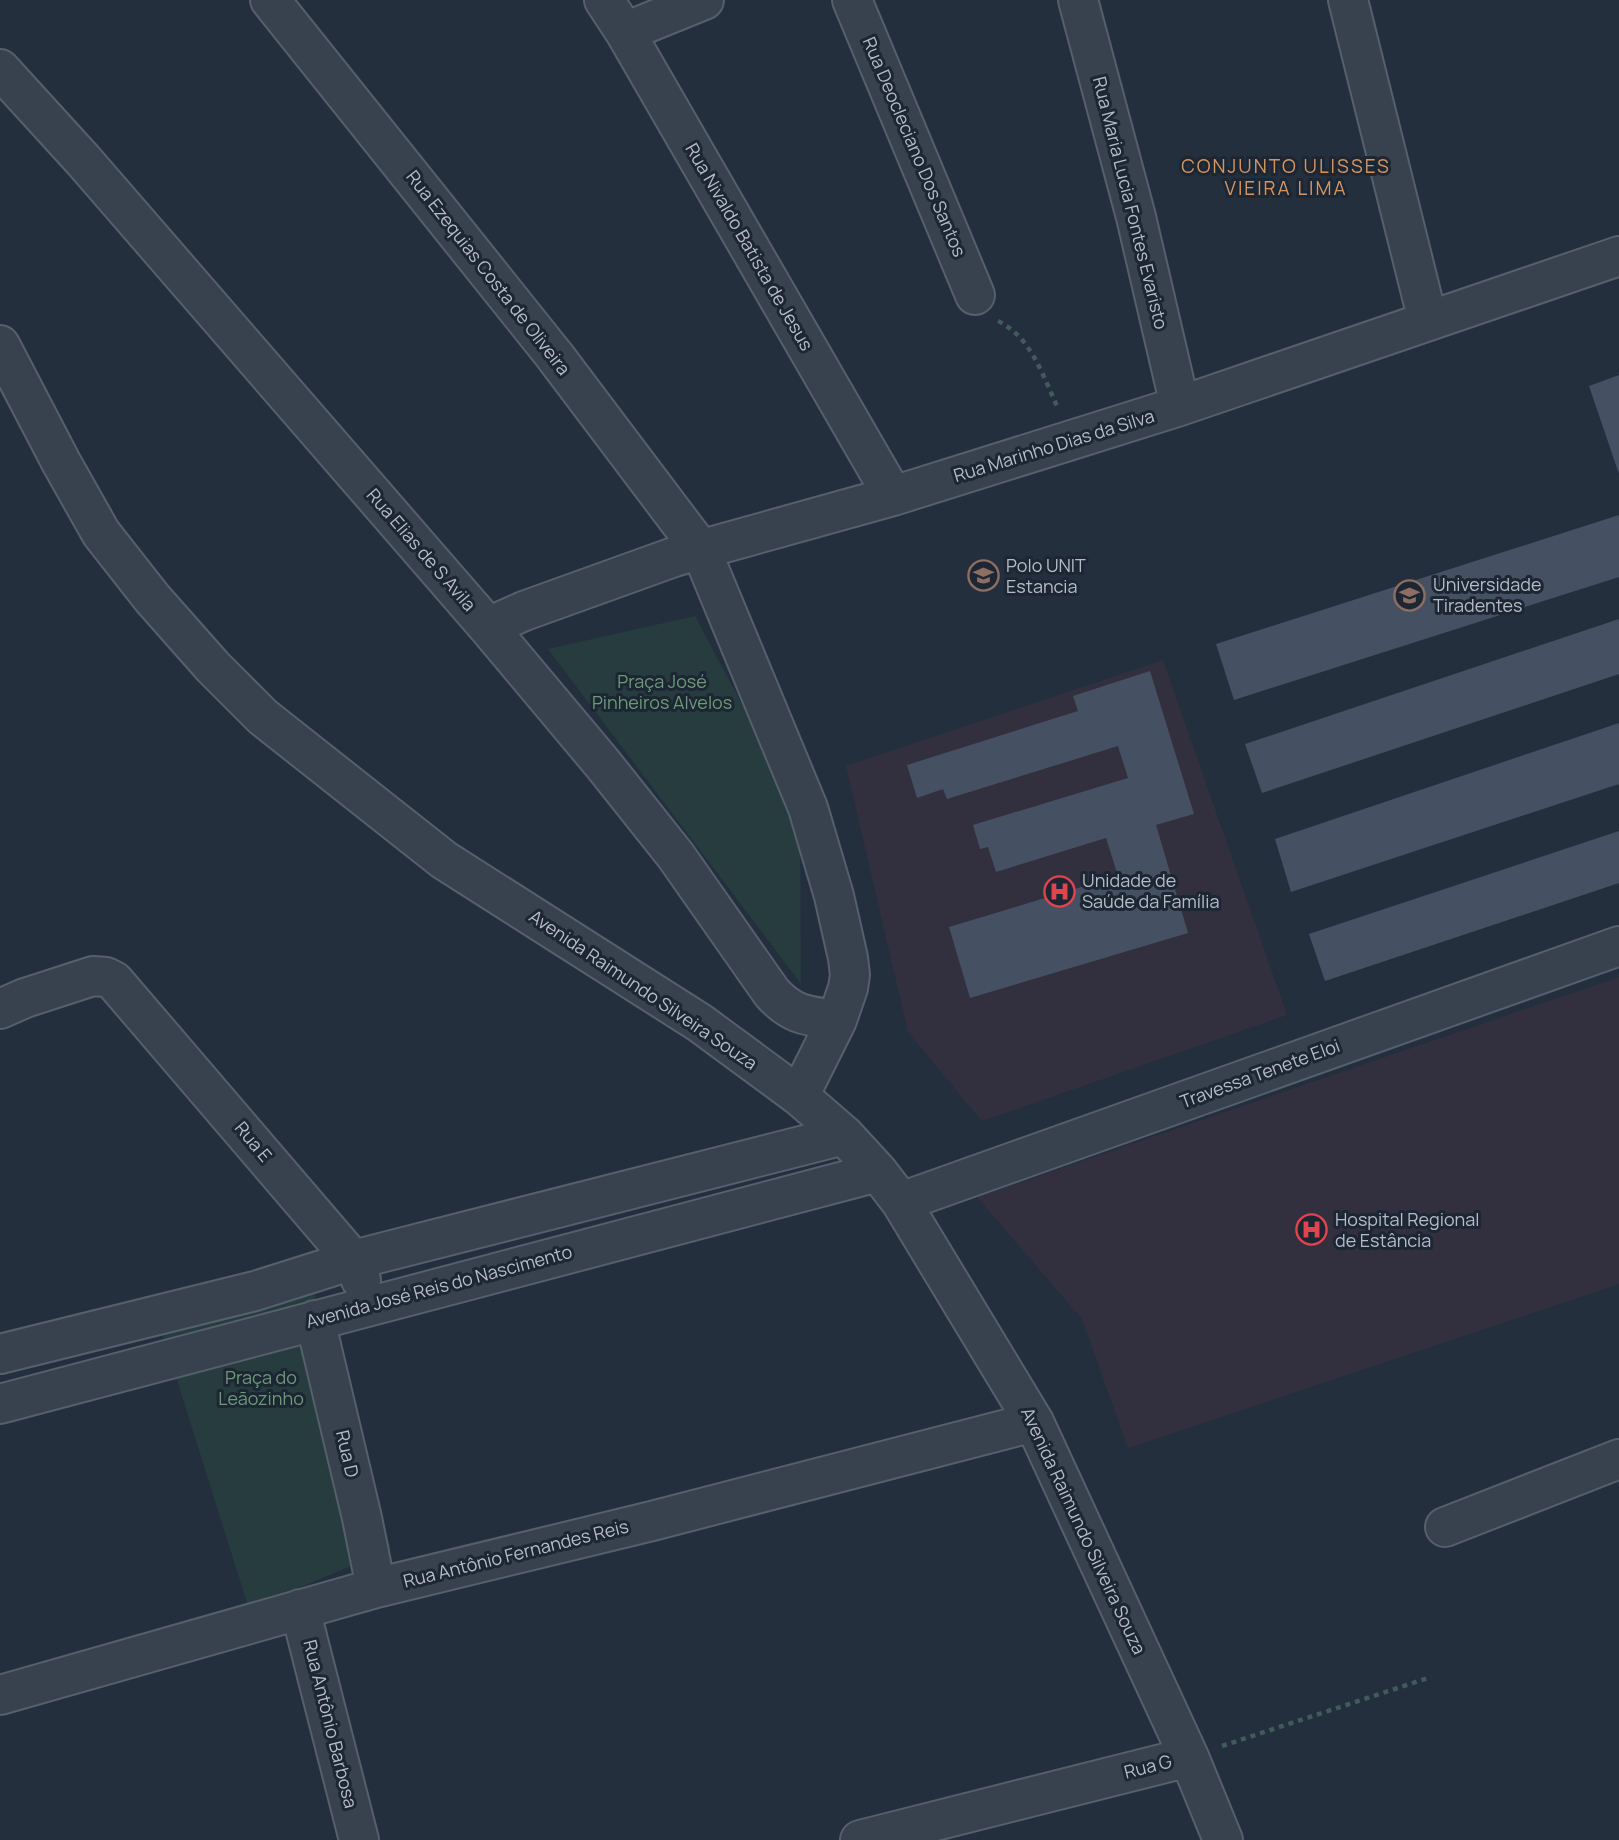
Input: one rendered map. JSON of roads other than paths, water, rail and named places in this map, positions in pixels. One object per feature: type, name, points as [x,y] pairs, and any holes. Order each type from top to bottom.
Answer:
[{"type":"street","name":"Rua Ezequias Costa de Oliveira","points":[[270,0],[554,355],[701,550],[808,808],[834,896],[850,975],[837,1020],[799,1096]]},
{"type":"street","name":"Rua Nivaldo Batista de Jesus","points":[[604,0],[893,496]]},
{"type":"street","points":[[625,32],[704,0]]},
{"type":"street","name":"Rua Deocleciano Dos Santos","points":[[852,0],[975,295]]},
{"type":"street","name":"Rua Maria Lucia Fontes Evaristo","points":[[1078,0],[1136,217],[1180,407]]},
{"type":"street","points":[[1348,0],[1428,321]]},
{"type":"street","name":"Rua Elias de S Avila","points":[[0,69],[92,170],[488,627],[677,856],[772,993],[787,1008],[801,1015],[837,1020]]},
{"type":"street","name":"Rua Marinho Dias da Silva","points":[[488,627],[524,611],[674,557],[893,496],[1180,407],[1619,256]]},
{"type":"street","name":"Avenida Raimundo Silveira Souza","points":[[0,345],[101,533],[152,598],[263,718],[444,860],[700,1023],[799,1096],[844,1135],[878,1172],[901,1202],[1034,1422],[1189,1757],[1223,1840]]},
{"type":"street","name":"Travessa Tenete Eloi","points":[[901,1202],[1619,946]]},
{"type":"street","name":"Rua E","points":[[0,1009],[93,976],[106,977],[122,988],[352,1260],[372,1304]]},
{"type":"street","points":[[0,1354],[255,1291],[352,1260],[844,1135]]},
{"type":"street","name":"Avenida José Reis do Nascimento","points":[[0,1404],[878,1172]]},
{"type":"street","name":"Rua D","points":[[315,1320],[376,1588]]},
{"type":"street","name":"Rua Antônio Fernandes Reis","points":[[0,1695],[376,1588],[652,1521],[1034,1422]]},
{"type":"street","points":[[1445,1527],[1619,1460]]},
{"type":"street","name":"Rua Antônio Barbosa","points":[[300,1609],[359,1840]]},
{"type":"street","name":"Rua G","points":[[860,1840],[1189,1757]]},
{"type":"place","name":"Polo UNIT Estancia","points":[[983,576]]},
{"type":"place","name":"Universidade Tiradentes","points":[[1410,595]]},
{"type":"place","name":"Unidade de Saúde da Família","points":[[1059,891]]},
{"type":"place","name":"Hospital Regional de Estância","points":[[1312,1230]]},
{"type":"district","name":"CONJUNTO ULISSES VIEIRA LIMA","points":[[1286,177]]},
{"type":"park label","name":"Praça José Pinheiros Alvelos","points":[[662,692]]},
{"type":"park label","name":"Praça do Leãozinho","points":[[261,1388]]}]
